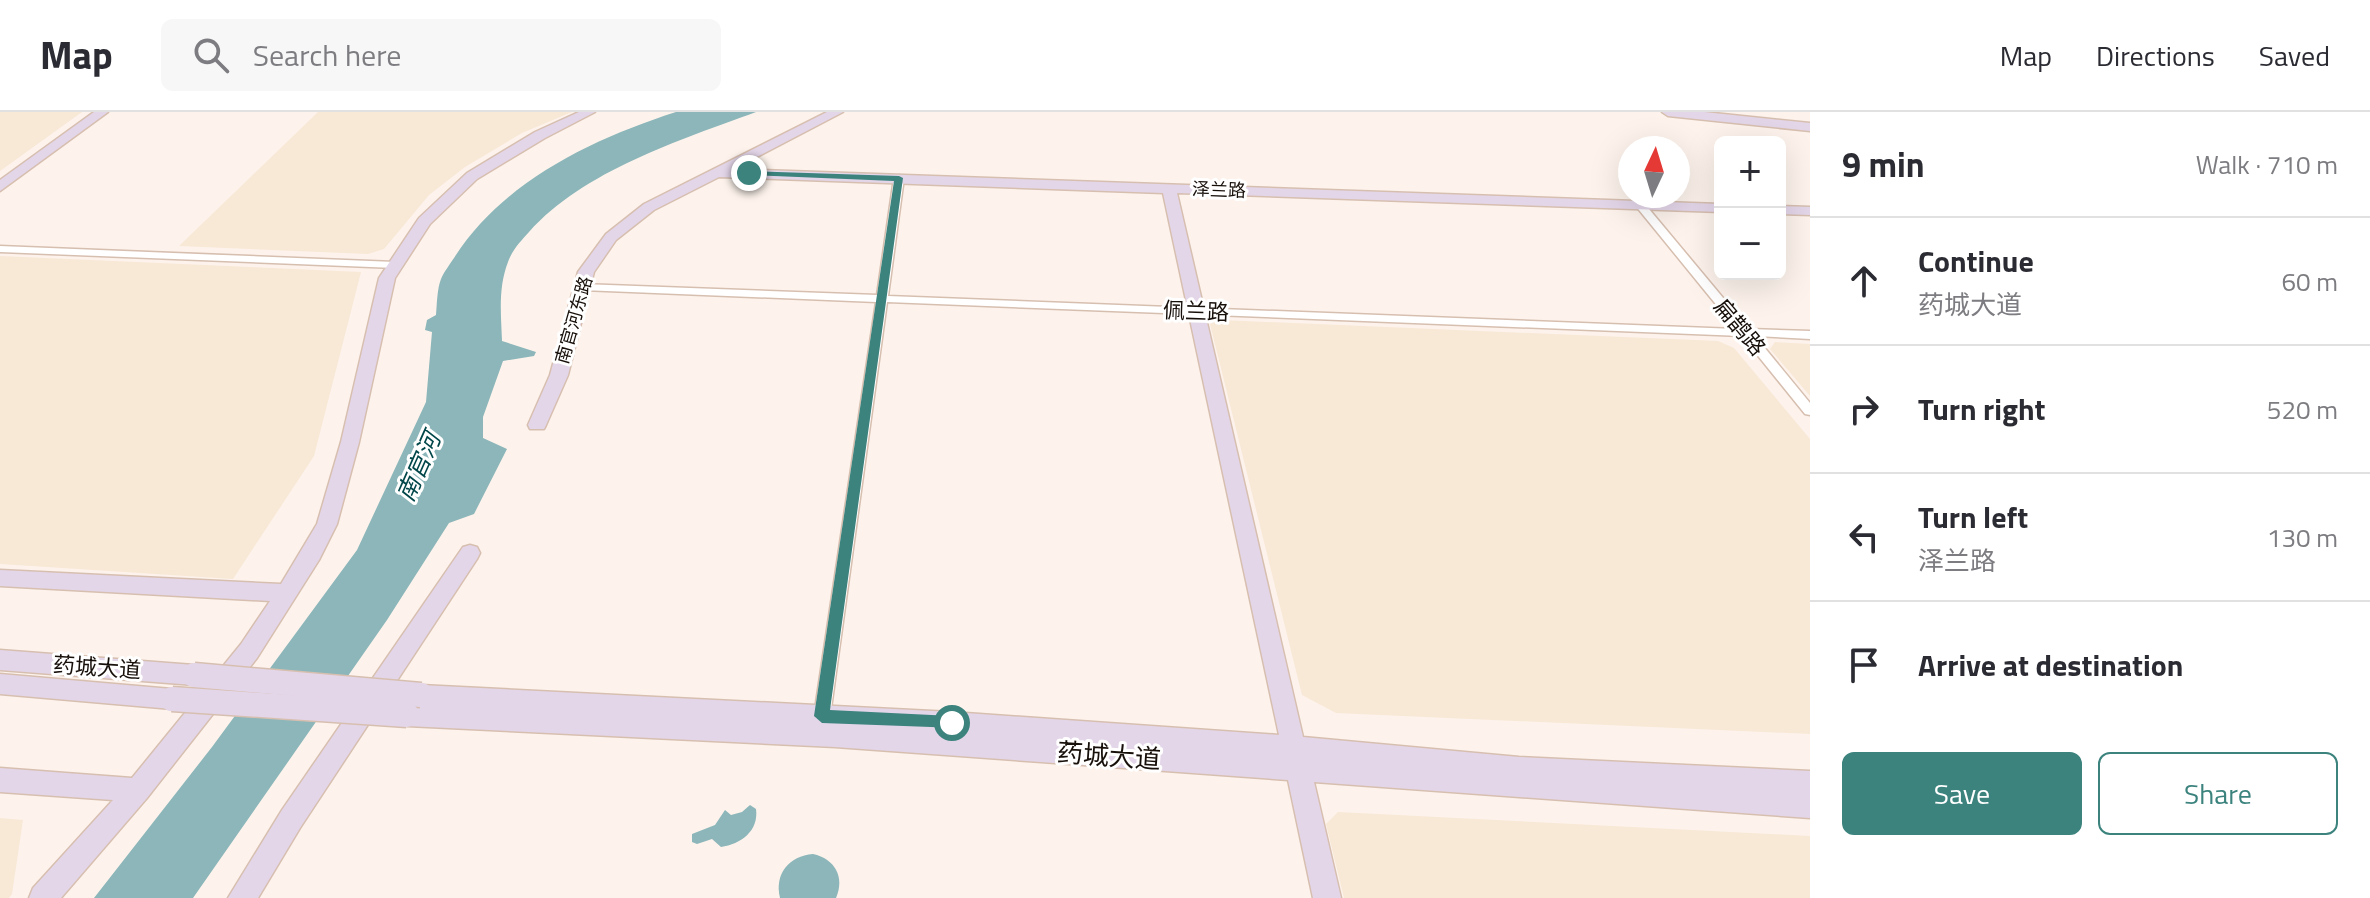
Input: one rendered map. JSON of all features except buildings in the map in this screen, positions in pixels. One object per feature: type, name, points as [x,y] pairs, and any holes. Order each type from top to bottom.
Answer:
[{"type":"street","points":[[0,187],[102,112]]},
{"type":"street","points":[[43,898],[138,790],[249,651],[289,593],[327,524],[350,442],[387,278],[424,221],[472,176],[540,135],[589,112]]},
{"type":"street","name":"南官河东路","points":[[537,425],[559,375],[582,287],[598,254],[627,221],[719,173],[748,166],[837,112]]},
{"type":"street","points":[[1668,112],[1810,127]]},
{"type":"street","name":"泽兰路","points":[[748,166],[899,178],[1618,204]]},
{"type":"street","points":[[822,716],[899,178]]},
{"type":"street","points":[[1169,188],[1327,898]]},
{"type":"street","name":"泽兰路","points":[[1690,207],[1714,208]]},
{"type":"street","name":"扁鹊路","points":[[1642,208],[1810,411]]},
{"type":"street","points":[[1786,210],[1810,211]]},
{"type":"street","points":[[0,249],[395,265]]},
{"type":"street","name":"佩兰路","points":[[582,287],[1810,335]]},
{"type":"street","points":[[242,898],[291,819],[470,553]]},
{"type":"street","points":[[0,578],[289,593]]},
{"type":"street","name":"药城大道","points":[[0,660],[194,675],[414,705],[835,736],[1810,783]]},
{"type":"street","name":"药城大道","points":[[0,684],[172,699],[822,716],[1810,806]]},
{"type":"street","points":[[0,780],[138,790]]},
{"type":"shaded area","points":[[0,112],[82,112],[0,171]]},
{"type":"shaded area","points":[[318,112],[572,112],[522,133],[465,167],[429,195],[384,249],[368,254],[179,246]]},
{"type":"shaded area","points":[[0,256],[361,272],[314,456],[233,579],[0,564]]},
{"type":"shaded area","points":[[1221,320],[1718,341],[1734,348],[1810,439],[1810,734],[1336,713],[1302,695],[1210,324]]},
{"type":"shaded area","points":[[1775,342],[1810,344],[1810,396],[1770,349]]},
{"type":"shaded area","points":[[1338,812],[1810,836],[1810,898],[1344,898],[1326,824]]},
{"type":"shaded area","points":[[0,818],[23,820],[9,898],[0,898]]},
{"type":"water","name":"南官河","points":[[676,112],[756,112],[665,146],[605,175],[551,210],[520,242],[510,258],[503,281],[502,341],[536,352],[534,356],[503,361],[483,417],[483,438],[507,449],[474,514],[449,523],[387,620],[193,898],[94,898],[212,747],[357,550],[426,402],[432,332],[425,330],[427,320],[436,315],[441,279],[454,258],[497,207],[523,186],[582,150]]},
{"type":"water","points":[[750,805],[756,809],[755,824],[742,839],[721,847],[712,839],[697,844],[692,842],[692,834],[715,825],[725,810],[731,815],[742,812]]},
{"type":"water","points":[[813,854],[827,860],[836,870],[839,883],[836,898],[780,898],[779,881],[785,868],[797,858]]},
{"type":"route","points":[[749,173],[899,178],[822,716],[952,723]]}]
